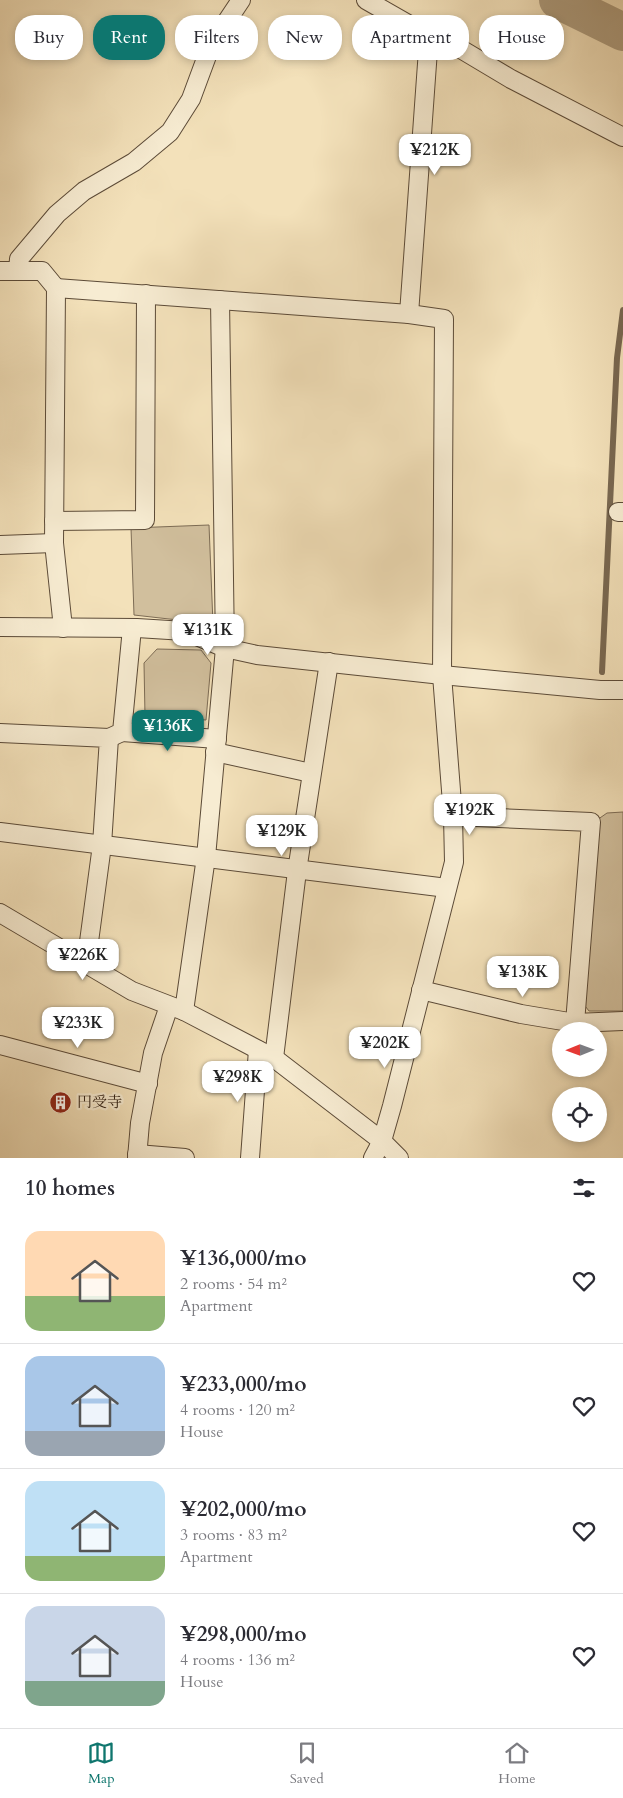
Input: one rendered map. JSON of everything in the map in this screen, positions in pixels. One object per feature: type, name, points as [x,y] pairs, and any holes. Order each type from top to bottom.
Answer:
[{"type":"street","points":[[18,271],[19,259],[57,214],[84,191],[134,162],[170,132],[191,99],[211,45],[241,0]]},
{"type":"street","points":[[366,0],[392,15]]},
{"type":"street","points":[[469,54],[511,79],[623,137]]},
{"type":"street","points":[[409,314],[427,60]]},
{"type":"street","points":[[0,271],[42,271],[56,288],[54,543],[62,628]]},
{"type":"street","points":[[56,288],[409,314],[444,319],[442,675],[453,816],[454,862],[392,1106],[382,1141],[373,1158]]},
{"type":"street","points":[[54,521],[145,520],[146,294]]},
{"type":"street","points":[[185,1158],[137,1156],[140,1122],[153,1053],[177,1008],[206,857],[225,648],[220,300]]},
{"type":"street","points":[[0,545],[54,543]]},
{"type":"street","points":[[0,627],[132,628],[185,631],[225,648],[257,655],[442,675],[600,690],[623,690]]},
{"type":"street","points":[[86,964],[132,628]]},
{"type":"street","points":[[250,1158],[329,662]]},
{"type":"street","points":[[0,733],[116,735],[216,745],[311,773]]},
{"type":"street","points":[[453,816],[591,822],[575,1022]]},
{"type":"street","points":[[0,832],[206,857],[297,871],[447,888]]},
{"type":"street","points":[[0,914],[132,992],[177,1008],[266,1054],[382,1141],[399,1158]]},
{"type":"street","points":[[421,990],[521,1014],[569,1022]]},
{"type":"street","points":[[599,1022],[623,1021]]},
{"type":"street","points":[[0,1045],[148,1084]]},
{"type":"shaded area","points":[[209,525],[213,624],[134,615],[131,528]]},
{"type":"shaded area","points":[[157,649],[201,650],[211,663],[206,720],[145,716],[144,663]]},
{"type":"shaded area","points":[[623,812],[623,1011],[589,1011],[582,1002],[597,820],[607,813]]},
{"type":"waterway","points":[[558,0],[623,32]]},
{"type":"waterway","points":[[602,672],[617,358],[623,310]]},
{"type":"place","name":"円受寺","points":[[61,1102]]}]
